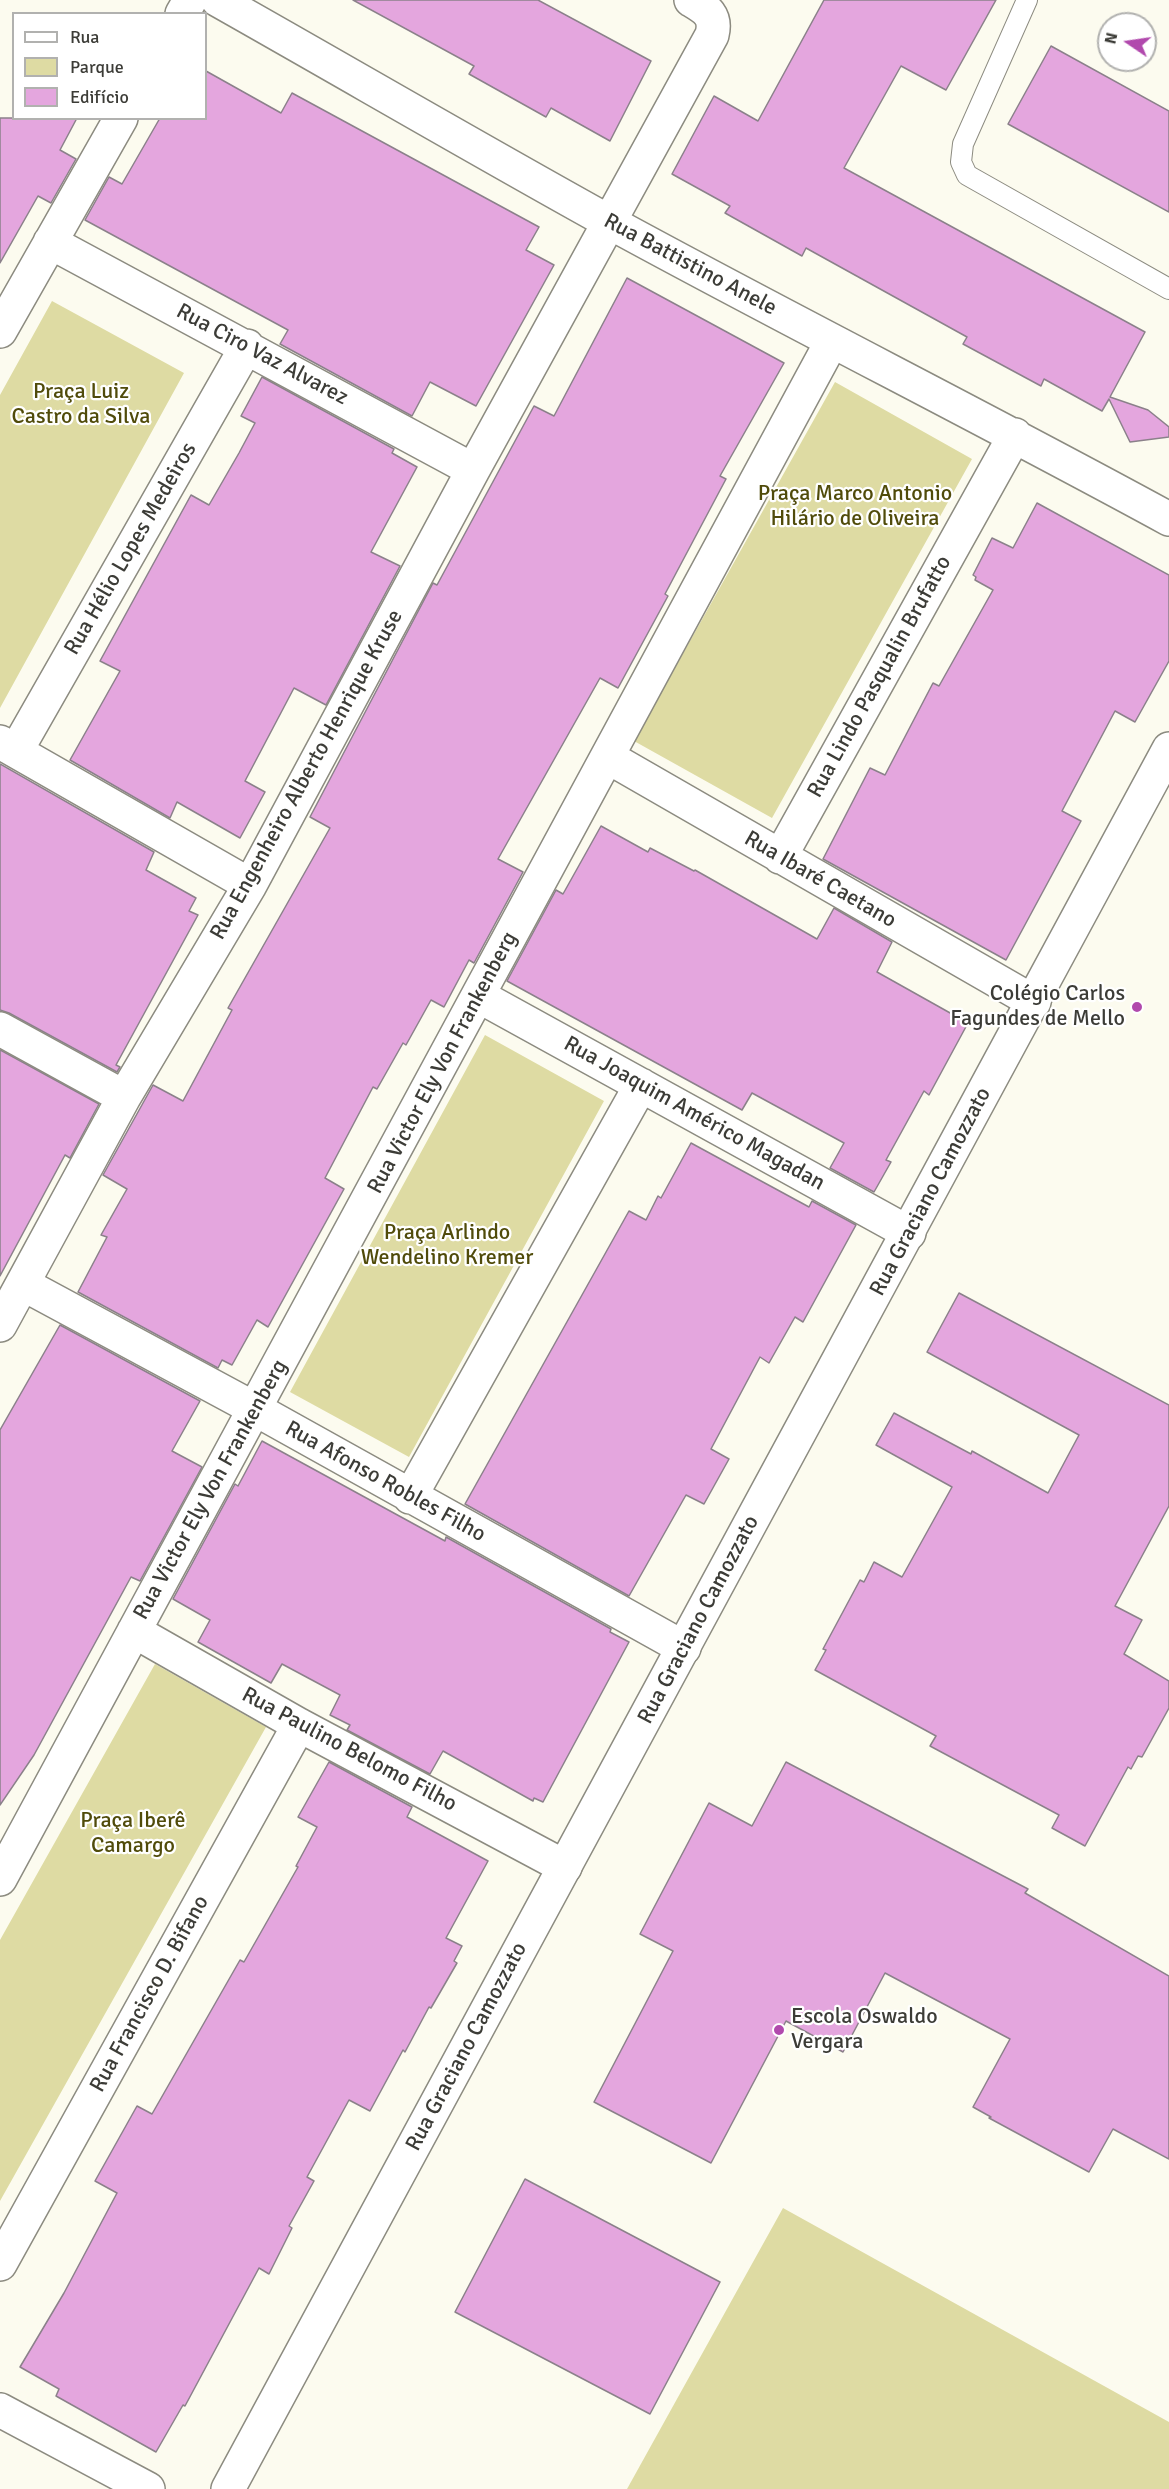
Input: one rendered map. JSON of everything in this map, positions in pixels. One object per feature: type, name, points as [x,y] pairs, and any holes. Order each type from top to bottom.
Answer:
[{"type":"street","name":"Rua Battistino Anele","points":[[218,0],[610,222],[832,341],[1015,435],[1169,519]]},
{"type":"street","name":"Rua Engenheiro Alberto Henrique Kruse","points":[[0,1325],[124,1097],[250,885],[473,470],[712,34],[715,25],[712,16],[705,8],[691,0]]},
{"type":"street","points":[[0,331],[121,120]]},
{"type":"street","name":"Rua Ciro Vaz Alvarez","points":[[50,242],[247,346],[473,470]]},
{"type":"street","name":"Rua Victor Ely Von Frankenberg","points":[[0,1879],[832,341]]},
{"type":"street","name":"Rua Hélio Lopes Medeiros","points":[[8,747],[247,346]]},
{"type":"street","name":"Rua Lindo Pasqualin Brufatto","points":[[780,857],[1015,435]]},
{"type":"street","points":[[8,747],[250,885]]},
{"type":"street","name":"Rua Graciano Camozzato","points":[[228,2489],[1169,749]]},
{"type":"street","name":"Rua Ibaré Caetano","points":[[608,757],[1034,1002]]},
{"type":"street","name":"Rua Joaquim Américo Magadan","points":[[479,996],[909,1233]]},
{"type":"street","points":[[0,1029],[124,1097]]},
{"type":"street","points":[[410,1497],[640,1085]]},
{"type":"street","name":"Rua Afonso Robles Filho","points":[[23,1284],[255,1409],[684,1648]]},
{"type":"street","name":"Rua Paulino Belomo Filho","points":[[134,1631],[299,1725],[565,1867]]},
{"type":"street","name":"Rua Francisco D. Bifano","points":[[0,2264],[299,1725]]},
{"type":"street","points":[[0,2410],[148,2489]]},
{"type":"lane","points":[[1027,0],[963,144],[961,162],[967,175],[1169,289]]},
{"type":"green space","name":"Praça Luiz Castro da Silva","points":[[52,301],[184,373],[0,708],[0,395]]},
{"type":"green space","name":"Praça Marco Antonio Hilário de Oliveira","points":[[835,382],[972,459],[772,818],[634,741]]},
{"type":"green space","name":"Praça Arlindo Wendelino Kremer","points":[[485,1035],[604,1101],[409,1457],[290,1392]]},
{"type":"green space","name":"Praça Iberê Camargo","points":[[155,1664],[266,1727],[0,2201],[0,1940]]},
{"type":"green space","points":[[783,2208],[1169,2422],[1169,2489],[627,2489]]},
{"type":"building","points":[[353,0],[538,0],[651,61],[610,141],[551,108],[546,117],[469,74],[474,66]]},
{"type":"building","points":[[824,0],[996,0],[946,90],[901,66],[844,168],[1145,332],[1110,397],[1148,410],[1169,427],[1169,437],[1130,442],[1109,399],[1102,411],[1044,379],[1041,386],[963,344],[967,337],[806,248],[802,256],[725,213],[730,206],[672,174],[714,96],[758,121]]},
{"type":"building","points":[[1051,46],[1169,111],[1169,212],[1008,124]]},
{"type":"building","points":[[207,72],[281,113],[292,93],[539,227],[526,250],[554,265],[476,406],[430,382],[412,416],[280,344],[288,330],[85,220],[109,177],[122,184],[159,120],[207,120]]},
{"type":"building","points":[[0,118],[76,120],[60,150],[76,159],[51,203],[38,196],[0,263]]},
{"type":"building","points":[[627,278],[784,363],[720,476],[726,479],[665,594],[668,596],[618,688],[600,678],[498,859],[523,872],[474,963],[469,960],[444,1007],[431,1000],[406,1045],[403,1043],[377,1089],[373,1087],[325,1178],[344,1189],[268,1327],[257,1320],[232,1365],[222,1360],[218,1368],[78,1292],[107,1237],[101,1235],[127,1189],[103,1175],[153,1085],[183,1101],[232,1010],[228,1008],[330,828],[310,817],[433,583],[437,585],[534,406],[554,416]]},
{"type":"building","points":[[262,377],[394,449],[392,453],[417,467],[371,552],[400,566],[326,705],[294,688],[245,781],[265,792],[240,838],[177,802],[170,818],[70,760],[120,671],[100,661],[191,495],[209,505],[239,453],[255,423],[241,416]]},
{"type":"building","points":[[1037,503],[1169,575],[1169,661],[1135,722],[1115,711],[1062,811],[1081,821],[1006,960],[823,859],[870,768],[885,775],[933,683],[939,686],[993,590],[975,580],[976,577],[973,575],[992,538],[1013,548]]},
{"type":"building","points":[[0,764],[154,852],[146,870],[196,898],[189,911],[198,915],[116,1065],[120,1067],[117,1072],[0,1010]]},
{"type":"building","points":[[601,826],[648,852],[650,848],[695,870],[817,939],[834,908],[892,942],[877,972],[968,1023],[929,1095],[924,1091],[886,1160],[891,1162],[874,1192],[830,1168],[844,1143],[752,1093],[742,1110],[507,981],[556,890],[563,894]]},
{"type":"building","points":[[0,1050],[99,1104],[70,1158],[65,1155],[0,1276]]},
{"type":"building","points":[[691,1143],[809,1207],[812,1201],[856,1225],[803,1322],[795,1317],[769,1363],[760,1357],[711,1449],[729,1459],[704,1504],[686,1495],[629,1596],[465,1504],[629,1211],[646,1220],[658,1196],[661,1198]]},
{"type":"building","points":[[959,1293],[1169,1405],[1169,1506],[1115,1606],[1142,1620],[1124,1654],[1169,1681],[1169,1708],[1142,1757],[1138,1756],[1131,1769],[1128,1767],[1085,1846],[1052,1828],[1059,1815],[930,1746],[936,1736],[815,1670],[826,1650],[823,1649],[860,1580],[864,1582],[874,1562],[902,1577],[952,1487],[876,1445],[894,1413],[971,1454],[972,1451],[1048,1493],[1079,1435],[927,1352]]},
{"type":"building","points":[[60,1325],[200,1401],[172,1451],[202,1467],[140,1581],[131,1577],[34,1755],[0,1805],[0,1430]]},
{"type":"building","points":[[262,1441],[445,1541],[446,1537],[611,1629],[610,1632],[629,1642],[543,1802],[534,1798],[533,1801],[443,1751],[430,1774],[347,1730],[350,1725],[330,1715],[340,1695],[282,1664],[271,1683],[198,1642],[210,1620],[173,1599],[235,1484],[238,1486]]},
{"type":"building","points":[[329,1762],[412,1807],[407,1817],[488,1861],[446,1938],[462,1946],[454,1961],[457,1963],[431,2008],[429,2007],[405,2052],[403,2050],[370,2111],[349,2100],[307,2177],[314,2181],[289,2226],[292,2228],[269,2274],[259,2268],[185,2406],[183,2405],[156,2452],[56,2396],[59,2389],[20,2367],[64,2293],[117,2193],[95,2181],[137,2106],[152,2114],[240,1960],[244,1962],[298,1867],[296,1866],[317,1827],[298,1817]]},
{"type":"building","points":[[786,1762],[1028,1889],[1025,1893],[1169,1976],[1169,2159],[1113,2129],[1089,2172],[989,2118],[991,2117],[973,2107],[1010,2039],[885,1973],[843,2052],[786,2021],[711,2163],[594,2102],[673,1951],[640,1934],[709,1803],[752,1826]]},
{"type":"building","points":[[525,2179],[720,2282],[650,2414],[455,2312]]},
{"type":"place","name":"Colégio Carlos Fagundes de Mello","points":[[1137,1007]]},
{"type":"place","name":"Escola Oswaldo Vergara","points":[[779,2030]]}]
